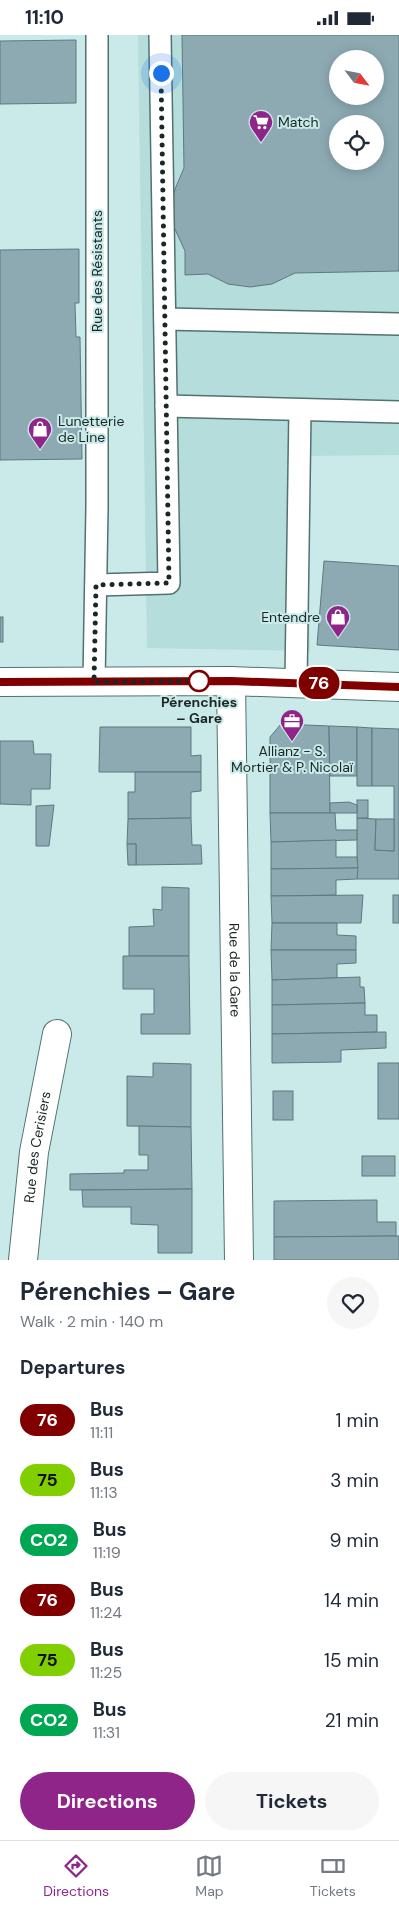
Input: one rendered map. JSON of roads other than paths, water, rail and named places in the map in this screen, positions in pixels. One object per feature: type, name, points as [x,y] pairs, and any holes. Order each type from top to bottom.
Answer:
[{"type":"street","points":[[0,682],[231,681],[399,687]]},
{"type":"street","name":"Rue de la Gare","points":[[231,681],[239,1260]]},
{"type":"street","name":"Rue des Cerisiers","points":[[22,1260],[34,1152],[57,1034]]},
{"type":"lane","name":"Rue des Résistants","points":[[94,682],[97,507],[97,35]]},
{"type":"lane","points":[[96,585],[169,583],[160,35]]},
{"type":"lane","points":[[165,319],[399,324]]},
{"type":"lane","points":[[166,407],[399,412]]},
{"type":"lane","points":[[296,682],[300,410]]},
{"type":"place","name":"Match","points":[[261,143]]},
{"type":"place","name":"Lunetterie de Line","points":[[40,450]]},
{"type":"place","name":"Entendre","points":[[338,638]]},
{"type":"place","name":"Pérenchies – Gare","points":[[199,681]]},
{"type":"place","name":"Allianz - S. Mortier & P. Nicolaï","points":[[292,742]]}]
